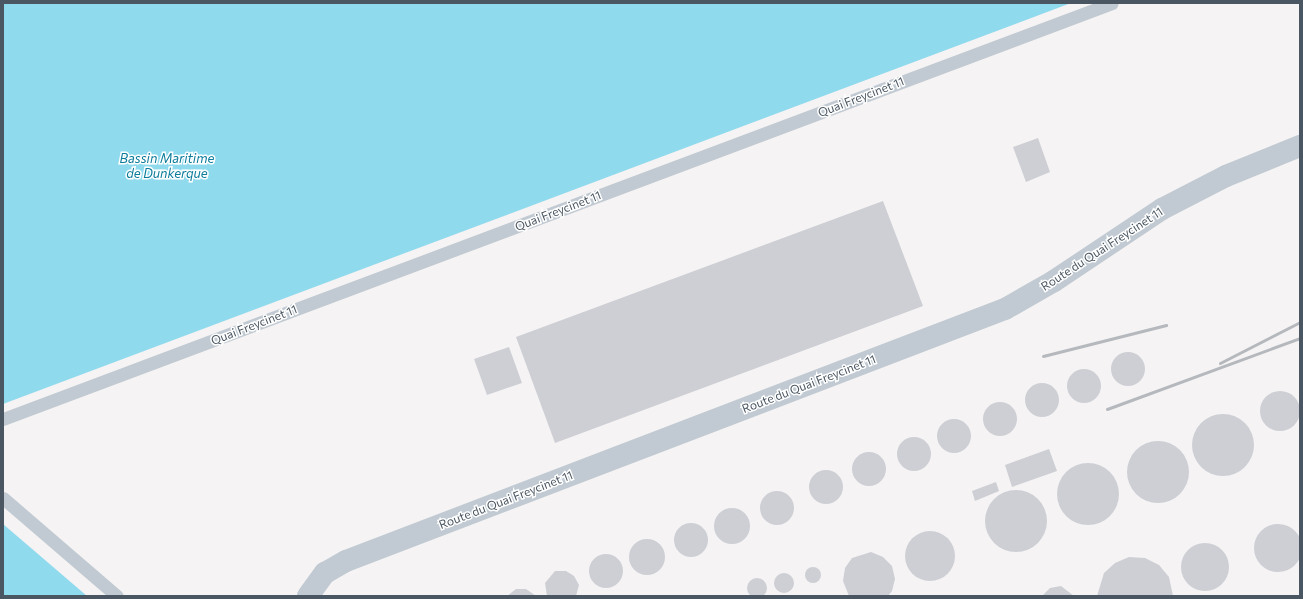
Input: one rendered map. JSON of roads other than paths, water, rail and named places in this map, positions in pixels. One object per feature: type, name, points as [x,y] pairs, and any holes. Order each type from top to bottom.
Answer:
[{"type":"street","name":"Route du Quai Freycinet 11","points":[[308,596],[325,573],[346,561],[999,312],[1054,281],[1123,234],[1194,192],[1300,146]]},
{"type":"lane","name":"Quai Freycinet 11","points":[[3,420],[1112,3]]},
{"type":"lane","points":[[3,498],[117,596]]},
{"type":"water","name":"Bassin Maritime de Dunkerque","points":[[3,3],[1071,3],[3,404]]},
{"type":"water","points":[[3,524],[87,596],[3,596]]},
{"type":"railway","points":[[1220,363],[1300,322]]},
{"type":"railway","points":[[1043,356],[1166,325]]},
{"type":"railway","points":[[1107,409],[1300,338]]}]
